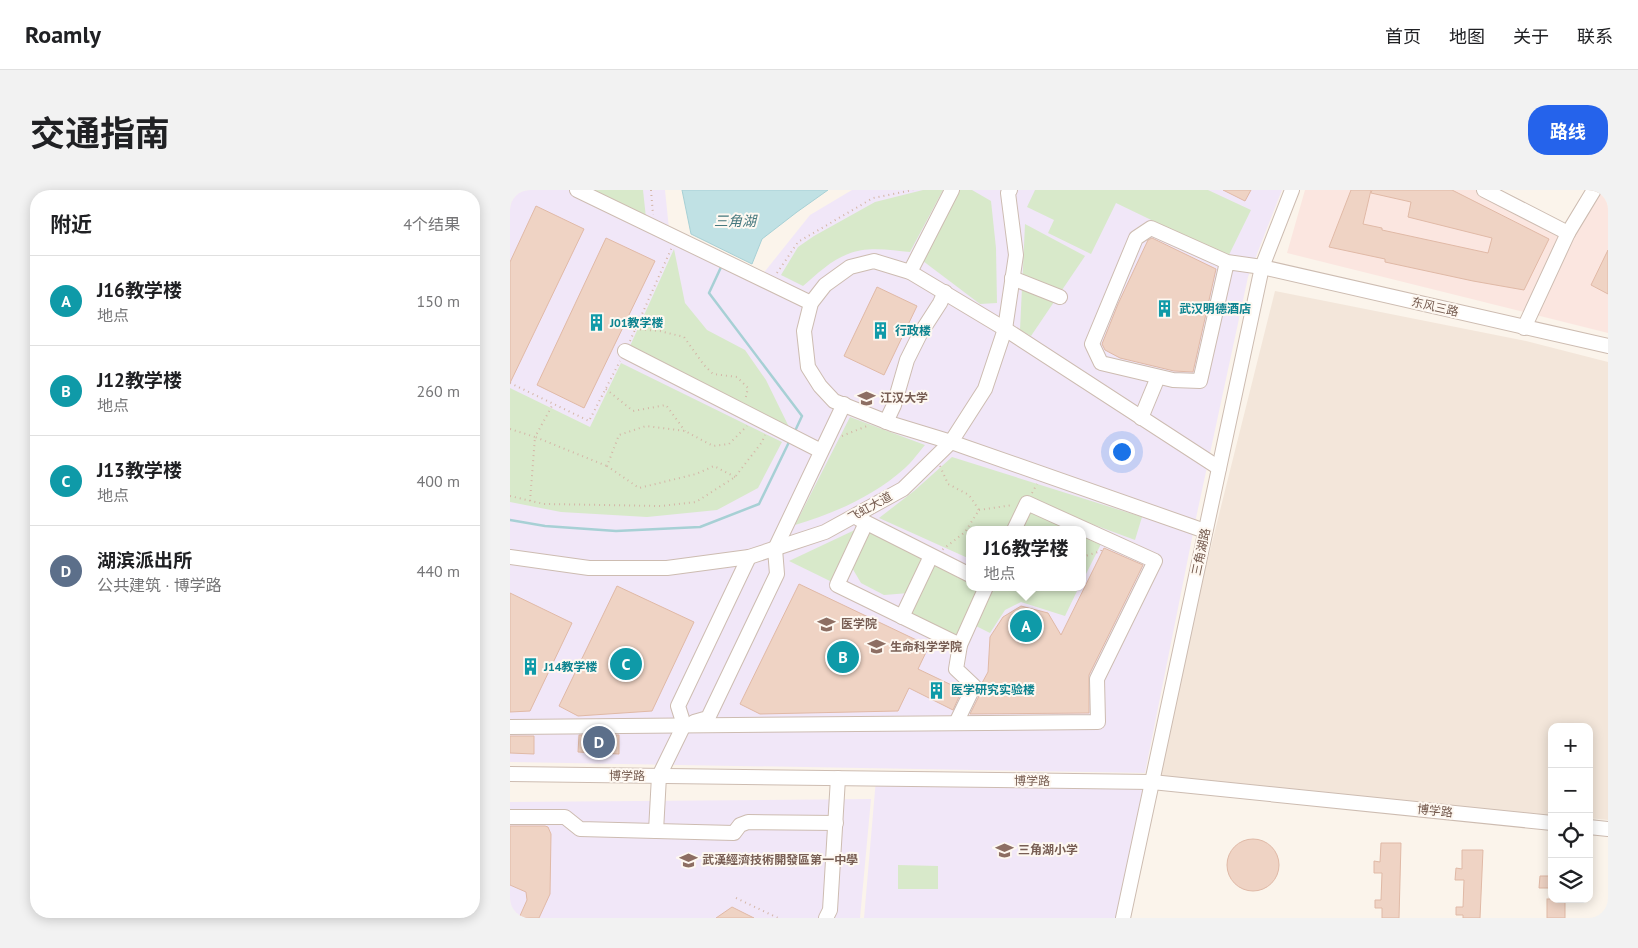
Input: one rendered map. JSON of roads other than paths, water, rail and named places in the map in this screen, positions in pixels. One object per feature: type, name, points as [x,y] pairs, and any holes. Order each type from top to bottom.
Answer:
[{"type":"street","points":[[577,190],[811,304]]},
{"type":"street","points":[[910,272],[952,190]]},
{"type":"street","name":"三角湖路","points":[[1123,918],[1262,267],[1292,190]]},
{"type":"street","points":[[1524,328],[1568,233],[1594,190]]},
{"type":"street","name":"飞虹大道","points":[[510,556],[589,568],[667,568],[749,557],[825,532],[903,489],[951,442],[985,389],[1005,330],[1016,255],[1007,191]]},
{"type":"street","points":[[1488,191],[1568,233]]},
{"type":"street","name":"东风三路","points":[[1158,377],[1100,363],[1092,344],[1136,238],[1151,228],[1227,262],[1262,267],[1608,346]]},
{"type":"street","points":[[1205,531],[951,442],[884,421],[834,401],[820,386],[808,367],[804,331],[811,304],[825,285],[850,267],[874,261],[910,272],[1005,330],[1219,468]]},
{"type":"street","points":[[1142,418],[1158,377],[1173,380],[1200,381],[1227,262]]},
{"type":"street","points":[[1012,278],[1060,297]]},
{"type":"street","points":[[884,421],[894,405],[907,360],[945,292]]},
{"type":"street","points":[[626,350],[821,451]]},
{"type":"street","points":[[684,726],[708,718],[777,574],[775,549],[844,404]]},
{"type":"street","points":[[1016,526],[1027,503],[1078,526]]},
{"type":"street","points":[[854,516],[966,574]]},
{"type":"street","points":[[866,523],[837,585],[960,645]]},
{"type":"street","points":[[510,727],[1098,722],[1097,679],[1155,562],[1086,530]]},
{"type":"street","points":[[902,617],[932,556]]},
{"type":"street","points":[[656,831],[659,776],[684,726],[678,706],[749,557]]},
{"type":"street","points":[[956,723],[974,686],[956,669],[960,645],[984,591]]},
{"type":"street","name":"博学路","points":[[510,774],[1152,782],[1548,823]]},
{"type":"street","points":[[826,918],[830,910],[838,778]]},
{"type":"street","points":[[510,817],[564,817],[580,829],[734,833],[740,825],[748,822],[836,823]]},
{"type":"street","points":[[1593,827],[1608,829]]},
{"type":"water","name":"三角湖","points":[[682,190],[828,190],[762,239],[752,264],[691,234]]},
{"type":"waterway","points":[[722,265],[709,293],[802,416],[795,431]]},
{"type":"waterway","points":[[510,520],[545,526],[616,531],[700,527],[759,504],[790,440]]},
{"type":"place","name":"武汉明德酒店","points":[[1165,309]]},
{"type":"place","name":"J01教学楼","points":[[596,323]]},
{"type":"place","name":"行政楼","points":[[881,331]]},
{"type":"place","name":"江汉大学","points":[[866,398]]},
{"type":"place","name":"医学院","points":[[827,624]]},
{"type":"place","name":"J16教学楼","points":[[1026,626]]},
{"type":"place","name":"生命科学学院","points":[[876,647]]},
{"type":"place","name":"J12教学楼","points":[[843,657]]},
{"type":"place","name":"J13教学楼","points":[[626,664]]},
{"type":"place","name":"J14教学楼","points":[[530,667]]},
{"type":"place","name":"医学研究实验楼","points":[[937,690]]},
{"type":"place","name":"湖滨派出所","points":[[599,742]]},
{"type":"place","name":"三角湖小学","points":[[1004,850]]},
{"type":"place","name":"武漢經濟技術開發區第一中學","points":[[688,860]]}]
